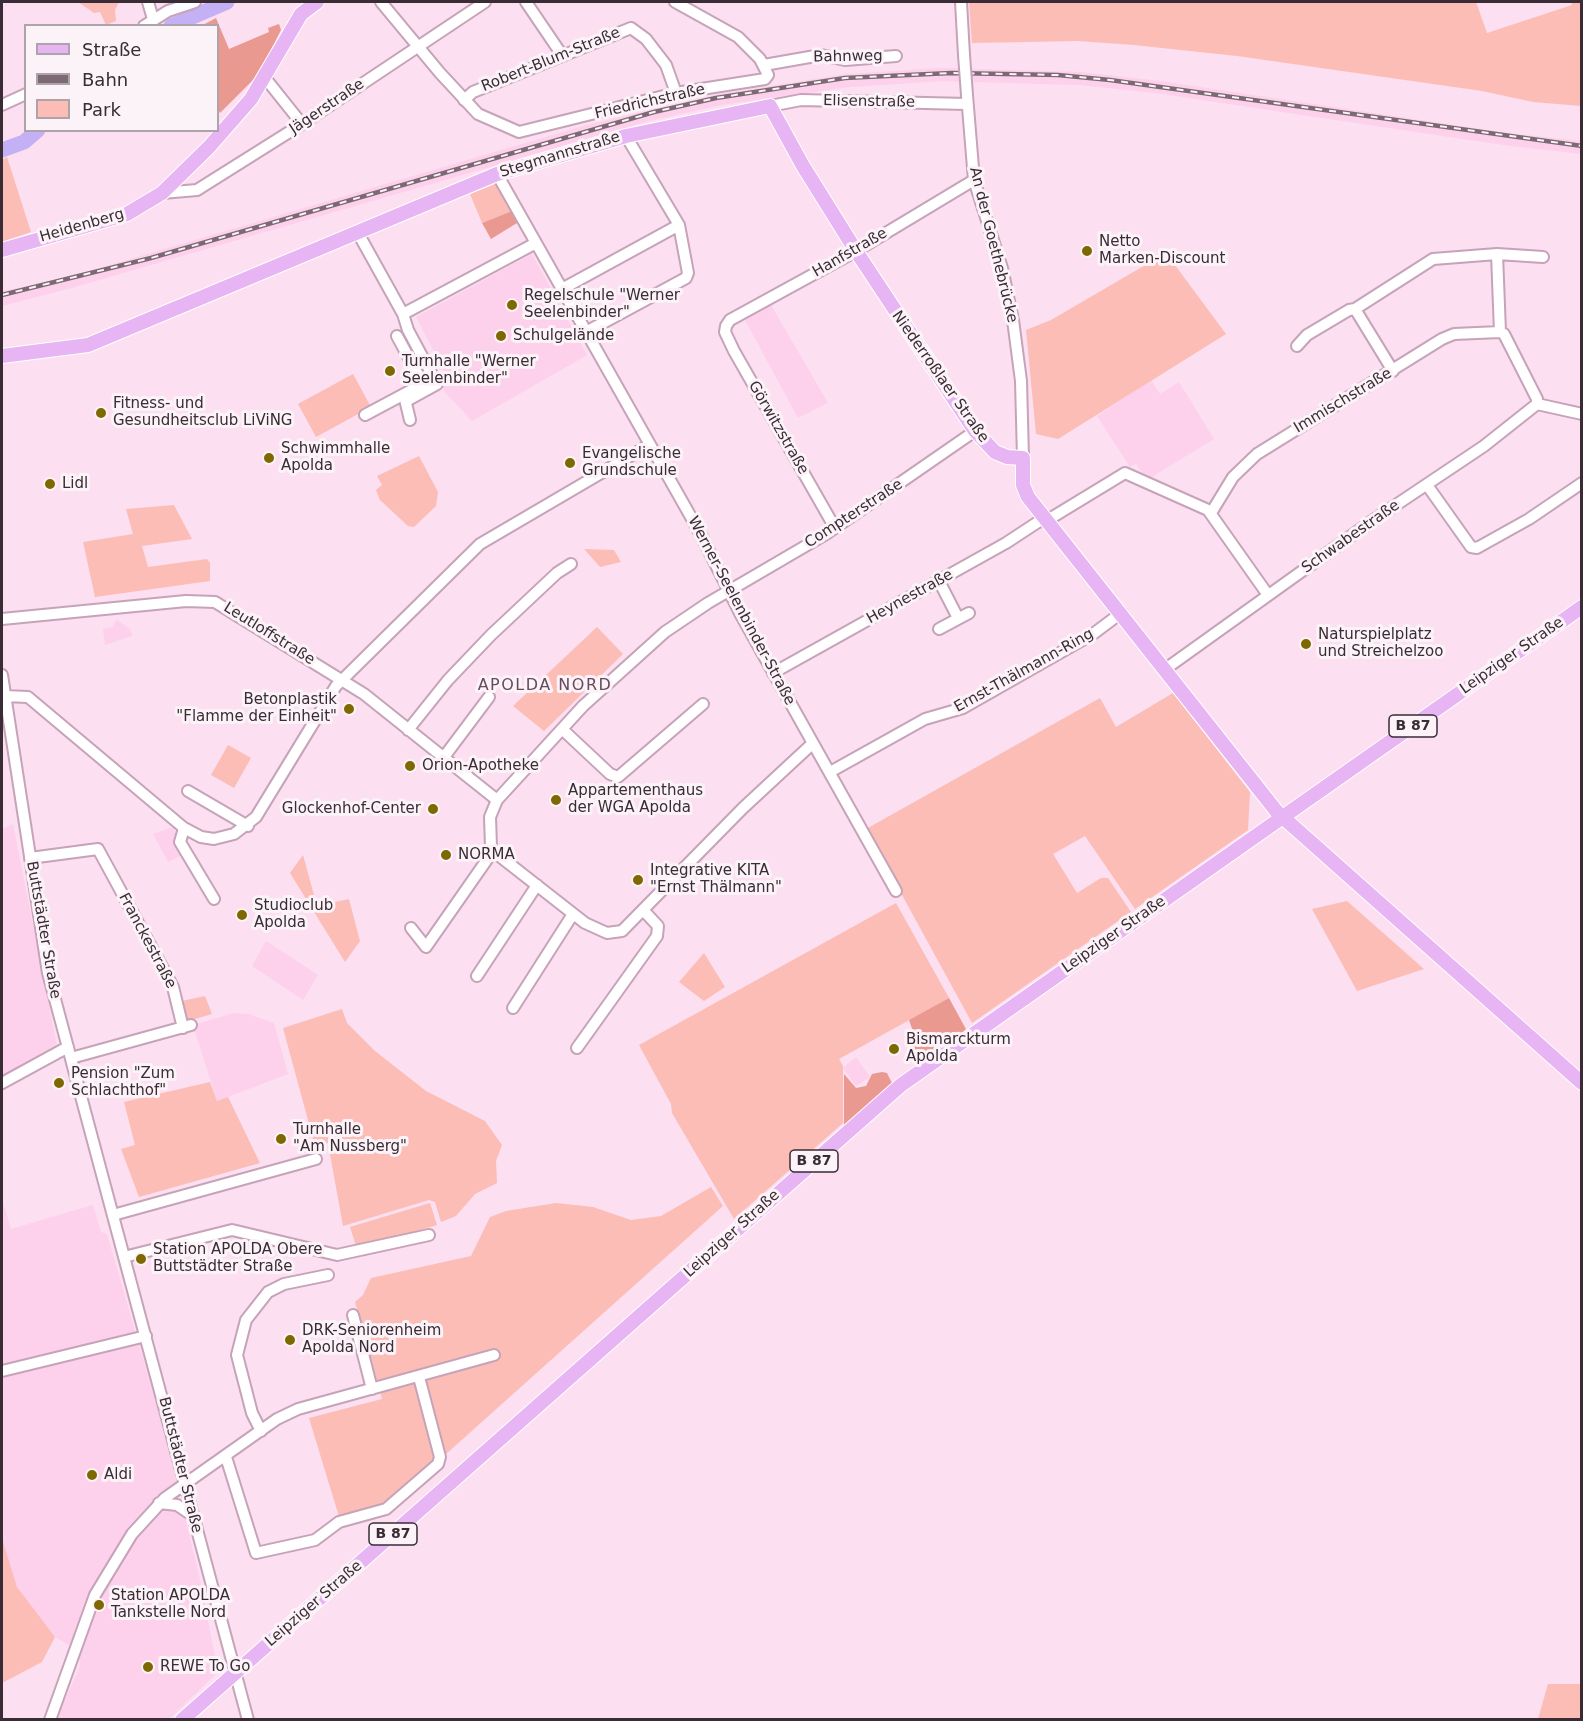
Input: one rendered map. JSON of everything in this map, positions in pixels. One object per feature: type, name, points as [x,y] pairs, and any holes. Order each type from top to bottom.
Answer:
[{"type":"main road","name":"Heidenberg","points":[[2,250],[127,214],[162,193],[209,147],[251,99],[266,79],[296,21],[317,2]]},
{"type":"main road","name":"Stegmannstraße","points":[[2,356],[88,345],[497,174],[626,136],[771,106]]},
{"type":"main road","name":"Niederroßlaer Straße","points":[[771,106],[803,166],[856,251],[975,431],[994,452],[1007,457],[1023,458]]},
{"type":"main road","points":[[1023,458],[1024,491],[1282,818],[1581,1083]]},
{"type":"main road","name":"Leipziger Straße","points":[[182,1719],[901,1085],[1581,607]]},
{"type":"street","points":[[148,2],[148,22],[195,2]]},
{"type":"street","points":[[381,2],[464,100]]},
{"type":"street","name":"Jägerstraße","points":[[162,193],[197,190],[302,124],[485,2]]},
{"type":"street","points":[[526,2],[562,55]]},
{"type":"street","name":"An der Goethebrücke","points":[[961,2],[974,180],[999,257],[1013,320],[1021,381],[1023,458]]},
{"type":"street","points":[[682,3],[738,37],[764,65]]},
{"type":"street","name":"Robert-Blum-Straße","points":[[464,100],[473,92],[631,28],[646,39],[666,65],[676,93]]},
{"type":"street","name":"Bahnweg","points":[[764,65],[821,55],[845,60],[896,56]]},
{"type":"street","name":"Friedrichstraße","points":[[464,100],[489,121],[519,132],[676,93],[765,79],[768,75],[764,65]]},
{"type":"street","points":[[266,79],[302,124]]},
{"type":"street","points":[[2,105],[24,95]]},
{"type":"street","name":"Elisenstraße","points":[[771,106],[801,100],[967,100]]},
{"type":"street","points":[[586,332],[686,278],[687,259],[679,225],[626,136]]},
{"type":"street","name":"Werner-Seelenbinder-Straße","points":[[497,174],[649,445],[812,744],[896,891]]},
{"type":"street","name":"Hanfstraße","points":[[726,326],[730,320],[856,251],[974,180]]},
{"type":"street","points":[[562,290],[679,225]]},
{"type":"street","points":[[358,233],[403,314],[408,330],[437,384],[365,415]]},
{"type":"street","points":[[403,314],[536,243]]},
{"type":"street","points":[[1497,254],[1500,332],[1504,334],[1537,399],[1537,404],[1581,414]]},
{"type":"street","points":[[1297,346],[1307,335],[1355,309],[1433,260],[1497,254],[1543,257]]},
{"type":"street","points":[[1355,309],[1393,371]]},
{"type":"street","name":"Görwitzstraße","points":[[726,326],[725,332],[743,367],[835,528]]},
{"type":"street","name":"Immischstraße","points":[[1211,513],[1233,477],[1257,454],[1454,334],[1500,332]]},
{"type":"street","points":[[397,336],[423,384],[405,398]]},
{"type":"street","points":[[405,398],[410,420]]},
{"type":"street","name":"Schwabestraße","points":[[1164,670],[1268,595],[1484,446],[1537,404]]},
{"type":"street","name":"Compterstraße","points":[[729,591],[835,528],[975,431]]},
{"type":"street","points":[[5,696],[28,697],[184,828],[201,837],[214,839],[234,834],[248,826],[256,817],[328,696],[480,544],[649,445]]},
{"type":"street","name":"Heynestraße","points":[[773,673],[939,581],[1125,473],[1211,513]]},
{"type":"street","points":[[1427,485],[1471,547],[1477,548],[1529,519],[1581,483]]},
{"type":"street","points":[[1211,513],[1268,595]]},
{"type":"street","points":[[408,730],[448,680],[491,635],[557,573],[572,564]]},
{"type":"street","points":[[939,581],[958,618]]},
{"type":"street","points":[[411,928],[426,947],[493,851],[490,817],[497,800],[562,729],[665,632],[729,591]]},
{"type":"street","name":"Leutloffstraße","points":[[2,619],[186,601],[215,602],[343,680],[497,800]]},
{"type":"street","points":[[939,629],[969,613]]},
{"type":"street","name":"Ernst-Thälmann-Ring","points":[[830,772],[925,719],[963,708],[1093,634],[1120,614]]},
{"type":"street","name":"Buttstädter Straße","points":[[2,675],[48,973],[234,1674],[248,1719]]},
{"type":"street","points":[[444,757],[489,697]]},
{"type":"street","points":[[562,729],[610,774],[618,777],[703,704]]},
{"type":"street","points":[[493,851],[597,930],[607,933],[622,931],[743,808],[812,744]]},
{"type":"street","points":[[188,791],[248,826]]},
{"type":"street","points":[[184,828],[180,842],[214,899]]},
{"type":"street","name":"Franckestraße","points":[[2,1083],[69,1052],[187,1026],[172,987],[98,849],[30,858]]},
{"type":"street","points":[[477,976],[537,885]]},
{"type":"street","points":[[577,1048],[657,936],[658,926],[644,911]]},
{"type":"street","points":[[513,1008],[573,914]]},
{"type":"street","points":[[113,1215],[316,1159]]},
{"type":"street","points":[[124,1257],[232,1230],[337,1255],[429,1235]]},
{"type":"street","points":[[261,1431],[252,1413],[237,1354],[246,1320],[268,1292],[284,1284],[328,1275]]},
{"type":"street","points":[[353,1315],[372,1389]]},
{"type":"street","points":[[2,1371],[146,1336]]},
{"type":"street","points":[[50,1719],[95,1595],[116,1557],[159,1503],[277,1419],[298,1409],[494,1355]]},
{"type":"street","points":[[226,1457],[256,1553],[315,1540],[339,1522],[386,1509],[438,1464],[440,1457],[419,1377]]},
{"type":"street","points":[[159,1503],[177,1505],[192,1515]]},
{"type":"shaded area","points":[[216,18],[219,24],[205,24]]},
{"type":"shaded area","points":[[279,24],[281,30],[259,74],[220,113],[219,25],[229,49],[269,32],[268,28]]},
{"type":"shaded area","points":[[941,68],[1081,72],[1160,81],[1507,133],[1581,141],[1581,154],[1503,145],[1155,93],[1079,85],[942,81],[850,87],[722,105],[649,121],[2,306],[2,291],[59,280],[583,126],[720,94],[846,74]]},
{"type":"shaded area","points":[[512,211],[517,223],[491,239],[482,223]]},
{"type":"shaded area","name":"Schulgelände","points":[[532,254],[587,355],[472,421],[445,392],[438,377],[445,373],[416,317]]},
{"type":"shaded area","points":[[771,305],[828,403],[798,418],[745,320]]},
{"type":"shaded area","points":[[1151,380],[1160,394],[1179,382],[1214,439],[1147,480],[1136,464],[1130,467],[1097,416]]},
{"type":"shaded area","points":[[116,619],[130,629],[132,636],[105,645],[103,629],[113,627]]},
{"type":"shaded area","points":[[13,824],[57,1046],[2,1075],[2,829]]},
{"type":"shaded area","points":[[173,827],[182,855],[168,862],[153,834]]},
{"type":"shaded area","points":[[266,941],[318,975],[303,1000],[252,966]]},
{"type":"shaded area","points":[[949,998],[967,1031],[920,1061],[914,1058],[915,1037],[909,1020]]},
{"type":"shaded area","points":[[234,1013],[248,1014],[274,1023],[288,1074],[217,1101],[193,1025]]},
{"type":"shaded area","points":[[856,1057],[870,1077],[856,1086],[843,1068]]},
{"type":"shaded area","points":[[887,1073],[893,1085],[844,1126],[844,1074],[856,1088],[866,1086],[872,1074]]},
{"type":"shaded area","points":[[2,1199],[11,1229],[93,1205],[101,1232],[107,1234],[165,1434],[199,1575],[218,1672],[169,1719],[56,1719],[80,1667],[79,1651],[55,1637],[29,1605],[17,1587],[2,1538]]},
{"type":"green space","points":[[78,2],[119,2],[115,10],[116,21],[106,24],[100,12],[94,13]]},
{"type":"green space","points":[[969,2],[1476,2],[1487,33],[1572,5],[1571,2],[1581,2],[1581,106],[1533,102],[1482,91],[1237,56],[1134,45],[1078,41],[972,43]]},
{"type":"green space","points":[[7,157],[31,232],[2,242],[2,160]]},
{"type":"green space","points":[[495,184],[512,211],[482,223],[470,194]]},
{"type":"green space","points":[[1166,253],[1226,334],[1058,439],[1036,434],[1026,330],[1051,320]]},
{"type":"green space","points":[[353,374],[371,407],[316,437],[298,404]]},
{"type":"green space","points":[[419,456],[438,492],[436,506],[414,527],[408,526],[380,500],[376,490],[382,485],[377,476]]},
{"type":"green space","points":[[174,505],[192,539],[142,546],[148,567],[207,559],[210,563],[210,581],[95,597],[83,542],[133,534],[126,509]]},
{"type":"green space","points":[[584,549],[614,550],[621,562],[600,567]]},
{"type":"green space","points":[[597,627],[623,654],[544,731],[513,706]]},
{"type":"green space","points":[[1173,693],[1250,792],[1248,830],[1135,909],[1085,836],[1053,854],[1077,893],[1101,878],[1108,878],[1131,912],[972,1023],[866,829],[1100,698],[1116,727]]},
{"type":"green space","points":[[228,745],[251,758],[234,788],[211,775]]},
{"type":"green space","points":[[303,855],[317,906],[349,899],[360,941],[345,962],[290,873]]},
{"type":"green space","points":[[1347,901],[1424,969],[1357,991],[1312,909]]},
{"type":"green space","points":[[896,903],[949,998],[839,1059],[843,1066],[843,1123],[734,1219],[672,1113],[671,1104],[639,1045]]},
{"type":"green space","points":[[704,953],[725,987],[704,1001],[679,982]]},
{"type":"green space","points":[[205,996],[212,1014],[188,1021],[182,1001]]},
{"type":"green space","points":[[342,1009],[347,1023],[375,1051],[426,1091],[485,1121],[502,1145],[496,1161],[497,1183],[475,1194],[456,1216],[441,1222],[435,1202],[429,1200],[343,1226],[328,1143],[315,1146],[283,1028]]},
{"type":"green space","points":[[210,1082],[217,1101],[228,1097],[260,1163],[139,1197],[121,1149],[135,1145],[124,1102]]},
{"type":"green space","points":[[711,1187],[723,1206],[388,1506],[340,1520],[309,1418],[382,1399],[355,1302],[363,1295],[371,1278],[471,1256],[490,1217],[506,1211],[556,1203],[593,1207],[631,1220],[661,1216]]},
{"type":"green space","points":[[430,1203],[437,1225],[357,1249],[350,1227]]},
{"type":"green space","points":[[2,1538],[17,1587],[55,1637],[42,1662],[2,1683]]},
{"type":"green space","points":[[1548,1684],[1581,1684],[1581,1719],[1538,1719]]},
{"type":"waterway","points":[[176,24],[227,2]]},
{"type":"waterway","points":[[2,150],[24,142],[36,132]]},
{"type":"waterway","points":[[363,1255],[375,1252]]},
{"type":"railway","points":[[2,295],[151,258],[654,112],[716,98],[845,78],[951,73],[1058,75],[1110,80],[1582,146]]},
{"type":"place","name":"Netto Marken-Discount","points":[[1087,251]]},
{"type":"place","name":"Regelschule \"Werner Seelenbinder\"","points":[[512,305]]},
{"type":"place","name":"Schulgelände","points":[[501,336]]},
{"type":"place","name":"Turnhalle \"Werner Seelenbinder\"","points":[[390,371]]},
{"type":"place","name":"Fitness- und Gesundheitsclub LiViNG","points":[[101,413]]},
{"type":"place","name":"Schwimmhalle Apolda","points":[[269,458]]},
{"type":"place","name":"Evangelische Grundschule","points":[[570,463]]},
{"type":"place","name":"Lidl","points":[[50,484]]},
{"type":"place","name":"Naturspielplatz und Streichelzoo","points":[[1306,644]]},
{"type":"place","name":"Betonplastik \"Flamme der Einheit\"","points":[[349,709]]},
{"type":"place","name":"Orion-Apotheke","points":[[410,766]]},
{"type":"place","name":"Appartementhaus der WGA Apolda","points":[[556,800]]},
{"type":"place","name":"Glockenhof-Center","points":[[433,809]]},
{"type":"place","name":"NORMA","points":[[446,855]]},
{"type":"place","name":"Integrative KITA \"Ernst Thälmann\"","points":[[638,880]]},
{"type":"place","name":"Studioclub Apolda","points":[[242,915]]},
{"type":"place","name":"Bismarckturm Apolda","points":[[894,1049]]},
{"type":"place","name":"Pension \"Zum Schlachthof\"","points":[[59,1083]]},
{"type":"place","name":"Turnhalle \"Am Nussberg\"","points":[[281,1139]]},
{"type":"place","name":"Station APOLDA Obere Buttstädter Straße","points":[[141,1259]]},
{"type":"place","name":"DRK-Seniorenheim Apolda Nord","points":[[290,1340]]},
{"type":"place","name":"Aldi","points":[[92,1475]]},
{"type":"place","name":"Station APOLDA Tankstelle Nord","points":[[99,1605]]},
{"type":"place","name":"REWE To Go","points":[[148,1667]]},
{"type":"district","name":"APOLDA NORD","points":[[545,686]]}]
